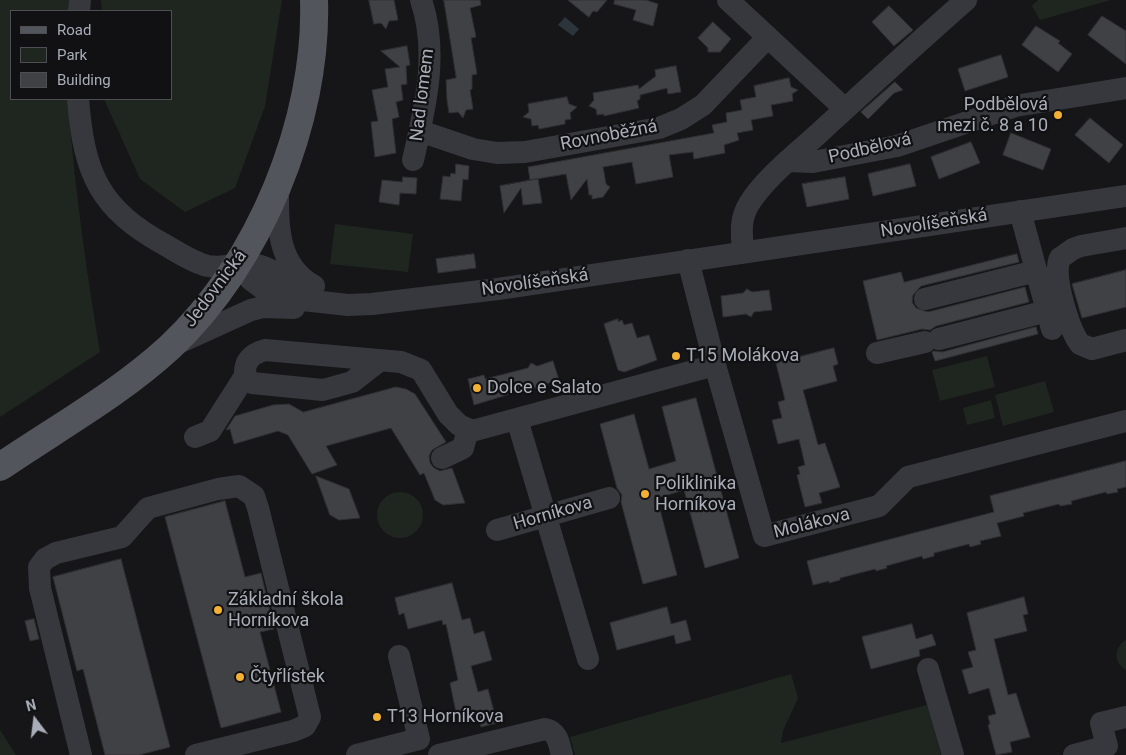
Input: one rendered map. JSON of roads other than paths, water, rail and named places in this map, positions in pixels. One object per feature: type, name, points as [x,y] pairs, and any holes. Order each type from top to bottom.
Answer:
[{"type":"main road","name":"Jedovnická","points":[[0,467],[120,387],[170,347],[198,318],[239,265],[278,183],[298,124],[311,65],[314,0]]},
{"type":"street","name":"Nad lomem","points":[[413,160],[420,131],[430,60],[429,30],[421,0]]},
{"type":"street","points":[[728,0],[845,109]]},
{"type":"street","points":[[743,252],[741,224],[749,204],[788,161],[966,0]]},
{"type":"street","name":"Rovnoběžná","points":[[420,131],[473,149],[497,153],[525,152],[659,128],[681,119],[703,105],[768,37]]},
{"type":"street","name":"Podbělová","points":[[788,161],[813,162],[888,148],[1015,106],[1126,88]]},
{"type":"street","points":[[78,100],[85,152],[90,167],[101,190],[116,212],[145,235],[196,262],[208,266],[239,265]]},
{"type":"street","points":[[278,183],[279,235],[289,261],[306,282],[337,303]]},
{"type":"street","name":"Novolíšeňská","points":[[239,265],[251,280],[266,291],[305,302],[337,303],[498,289],[1126,196]]},
{"type":"street","points":[[877,353],[932,340],[1049,320],[1020,211]]},
{"type":"street","points":[[1126,238],[1073,249],[1060,258],[1056,272],[1072,328],[1080,344],[1092,349],[1126,340]]},
{"type":"street","name":"Molákova","points":[[688,260],[715,365],[764,536],[879,506],[908,477],[1126,421]]},
{"type":"street","points":[[925,299],[1036,270]]},
{"type":"street","points":[[170,347],[251,310],[263,307],[304,309],[337,303]]},
{"type":"street","points":[[195,437],[210,431],[245,376],[245,368],[249,359],[255,353],[265,350],[402,362],[421,370],[448,414],[459,425],[472,431],[715,365]]},
{"type":"street","points":[[245,376],[252,382],[323,390],[352,382],[379,361]]},
{"type":"street","points":[[516,419],[588,659]]},
{"type":"street","points":[[442,458],[462,448],[468,428]]},
{"type":"street","points":[[81,755],[40,588],[39,567],[45,559],[56,553],[122,537],[148,508],[218,489],[239,486],[254,496],[258,508],[310,718],[305,726],[293,732],[196,755]]},
{"type":"street","name":"Horníkova","points":[[497,530],[609,498]]},
{"type":"street","points":[[357,755],[414,746],[399,656]]},
{"type":"street","points":[[928,669],[953,755]]},
{"type":"street","points":[[1074,755],[1107,746],[1101,723],[1126,717]]},
{"type":"street","points":[[440,755],[545,729],[554,732],[562,755]]},
{"type":"place","name":"Podbělová mezi č. 8 a 10","points":[[1058,115]]},
{"type":"place","name":"T15 Molákova","points":[[676,356]]},
{"type":"place","name":"Dolce e Salato","points":[[477,388]]},
{"type":"place","name":"Poliklinika Horníkova","points":[[645,494]]},
{"type":"place","name":"Základní škola Horníkova","points":[[218,610]]},
{"type":"place","name":"Čtyřlístek","points":[[240,677]]},
{"type":"place","name":"T13 Horníkova","points":[[377,717]]}]
